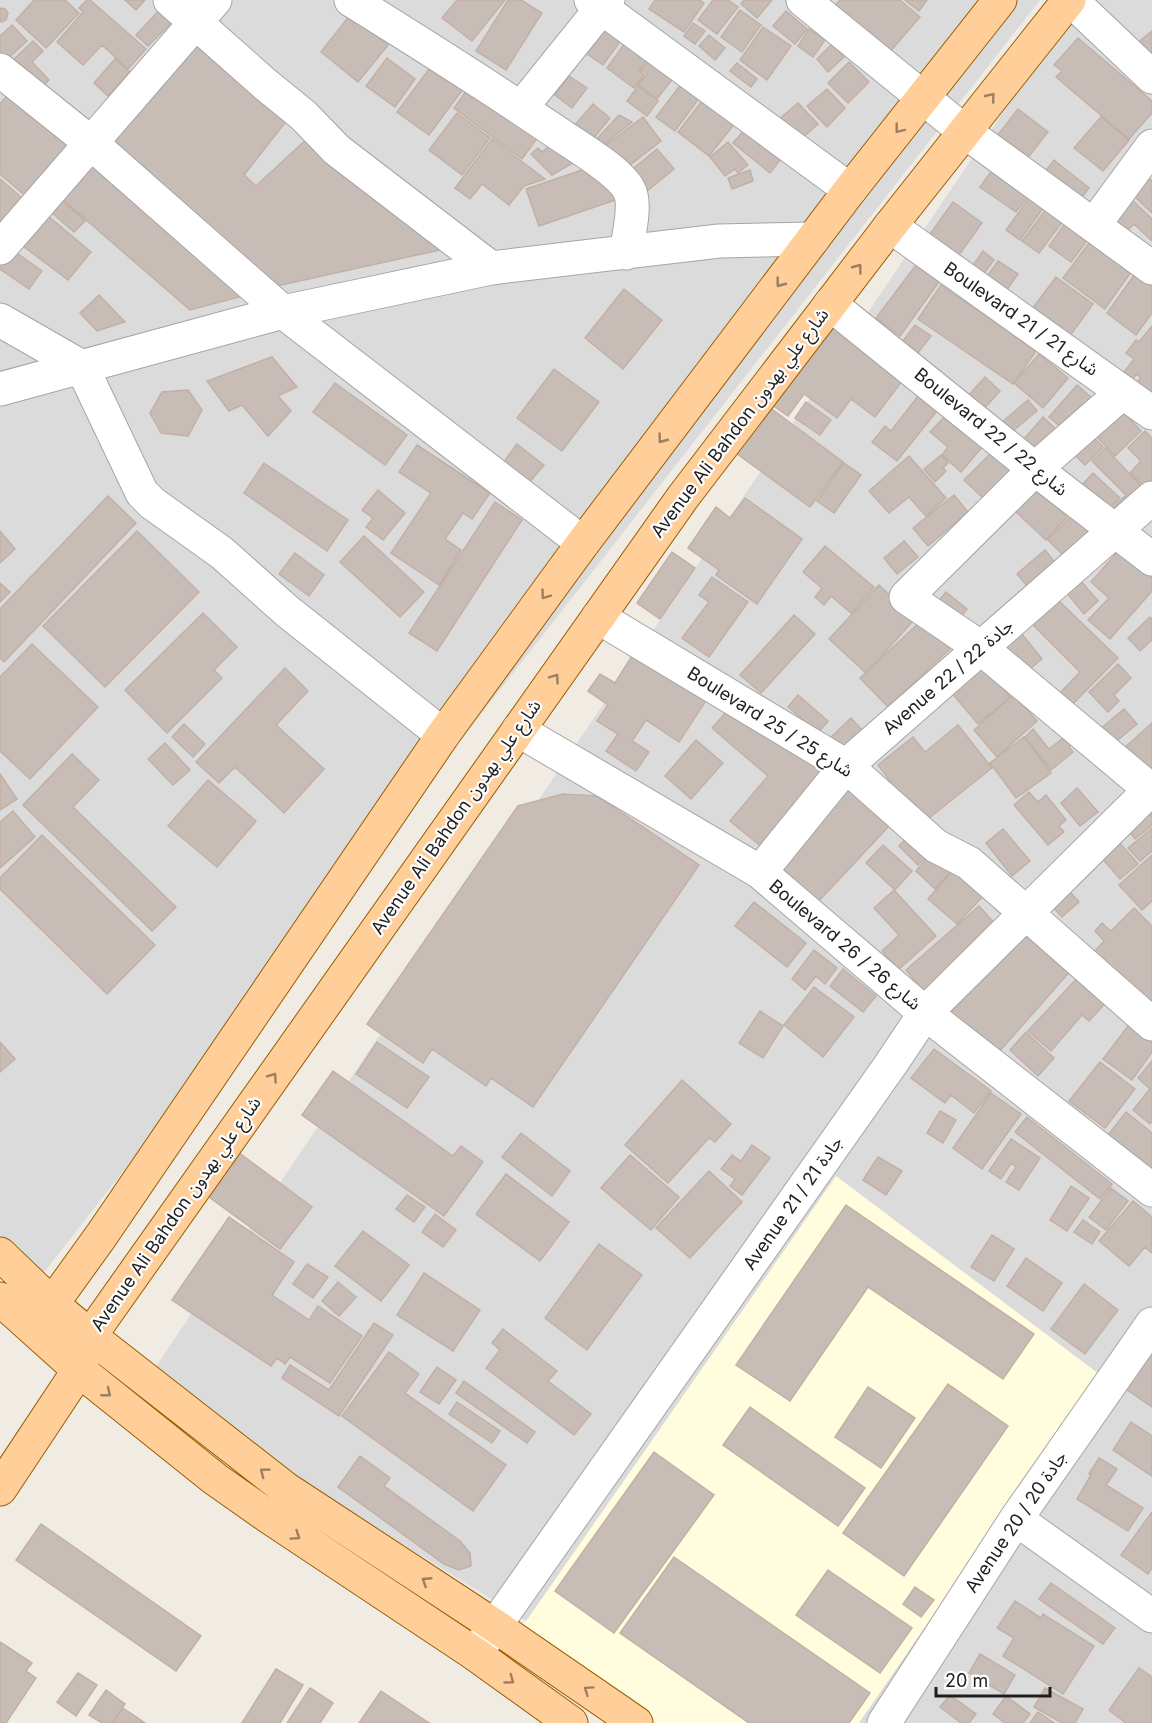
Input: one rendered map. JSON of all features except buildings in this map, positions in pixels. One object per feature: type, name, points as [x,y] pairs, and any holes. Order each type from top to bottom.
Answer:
[{"type":"main road","points":[[52,1304],[101,1236],[442,735],[583,543],[850,190],[1000,0]]},
{"type":"main road","name":"Avenue Ali Bahdon شارع علي بهدون","points":[[78,1370],[90,1336],[683,498],[890,226],[1070,0]]},
{"type":"main road","points":[[0,1254],[52,1304],[90,1336],[286,1489],[495,1626],[636,1723]]},
{"type":"main road","points":[[0,1299],[78,1370],[214,1479],[475,1654],[571,1723]]},
{"type":"main road","name":"Avenue Ali Bahdon شارع علي بهدون","points":[[52,1304],[78,1370]]},
{"type":"main road","points":[[0,1490],[78,1370]]},
{"type":"street","points":[[170,0],[205,11],[265,84],[303,115],[337,150],[491,268]]},
{"type":"street","points":[[351,0],[597,159],[629,190],[632,203],[626,253]]},
{"type":"street","points":[[802,0],[964,131],[1152,268]]},
{"type":"street","points":[[1070,0],[1152,77]]},
{"type":"street","points":[[521,108],[601,3],[850,190]]},
{"type":"street","points":[[0,248],[205,11]]},
{"type":"street","points":[[0,70],[91,143],[283,312],[583,543]]},
{"type":"street","points":[[1094,225],[1152,146]]},
{"type":"street","name":"Boulevard 21 / شارع 21","points":[[890,226],[1152,413]]},
{"type":"street","points":[[0,389],[283,312],[491,268],[719,241],[813,239]]},
{"type":"street","name":"Boulevard 22 / شارع 22","points":[[830,304],[1152,560]]},
{"type":"street","points":[[0,320],[82,367],[142,493],[152,503],[222,554],[287,611],[442,735]]},
{"type":"street","points":[[1123,392],[1035,469],[906,597],[981,648],[1151,789]]},
{"type":"street","name":"Avenue 22 / جادة 22","points":[[760,872],[846,766],[1152,498]]},
{"type":"street","name":"Boulevard 25 / شارع 25","points":[[598,617],[846,766],[936,846],[969,863],[1152,1024]]},
{"type":"street","name":"Boulevard 26 / شارع 26","points":[[518,730],[760,872],[925,1012],[1152,1190]]},
{"type":"street","name":"Avenue 21 / جادة 21","points":[[475,1654],[884,1074],[925,1012],[1151,789]]},
{"type":"street","name":"Avenue 20 / جادة 20","points":[[884,1723],[1016,1519],[1152,1324]]},
{"type":"street","points":[[1016,1519],[1152,1616]]},
{"type":"shaded area","points":[[0,0],[1040,0],[31,1289],[0,1243]]},
{"type":"shaded area","points":[[1079,0],[1152,0],[1152,1723],[691,1723],[144,1384]]},
{"type":"shaded area","points":[[836,1176],[1099,1374],[859,1723],[656,1723],[520,1630]]}]
